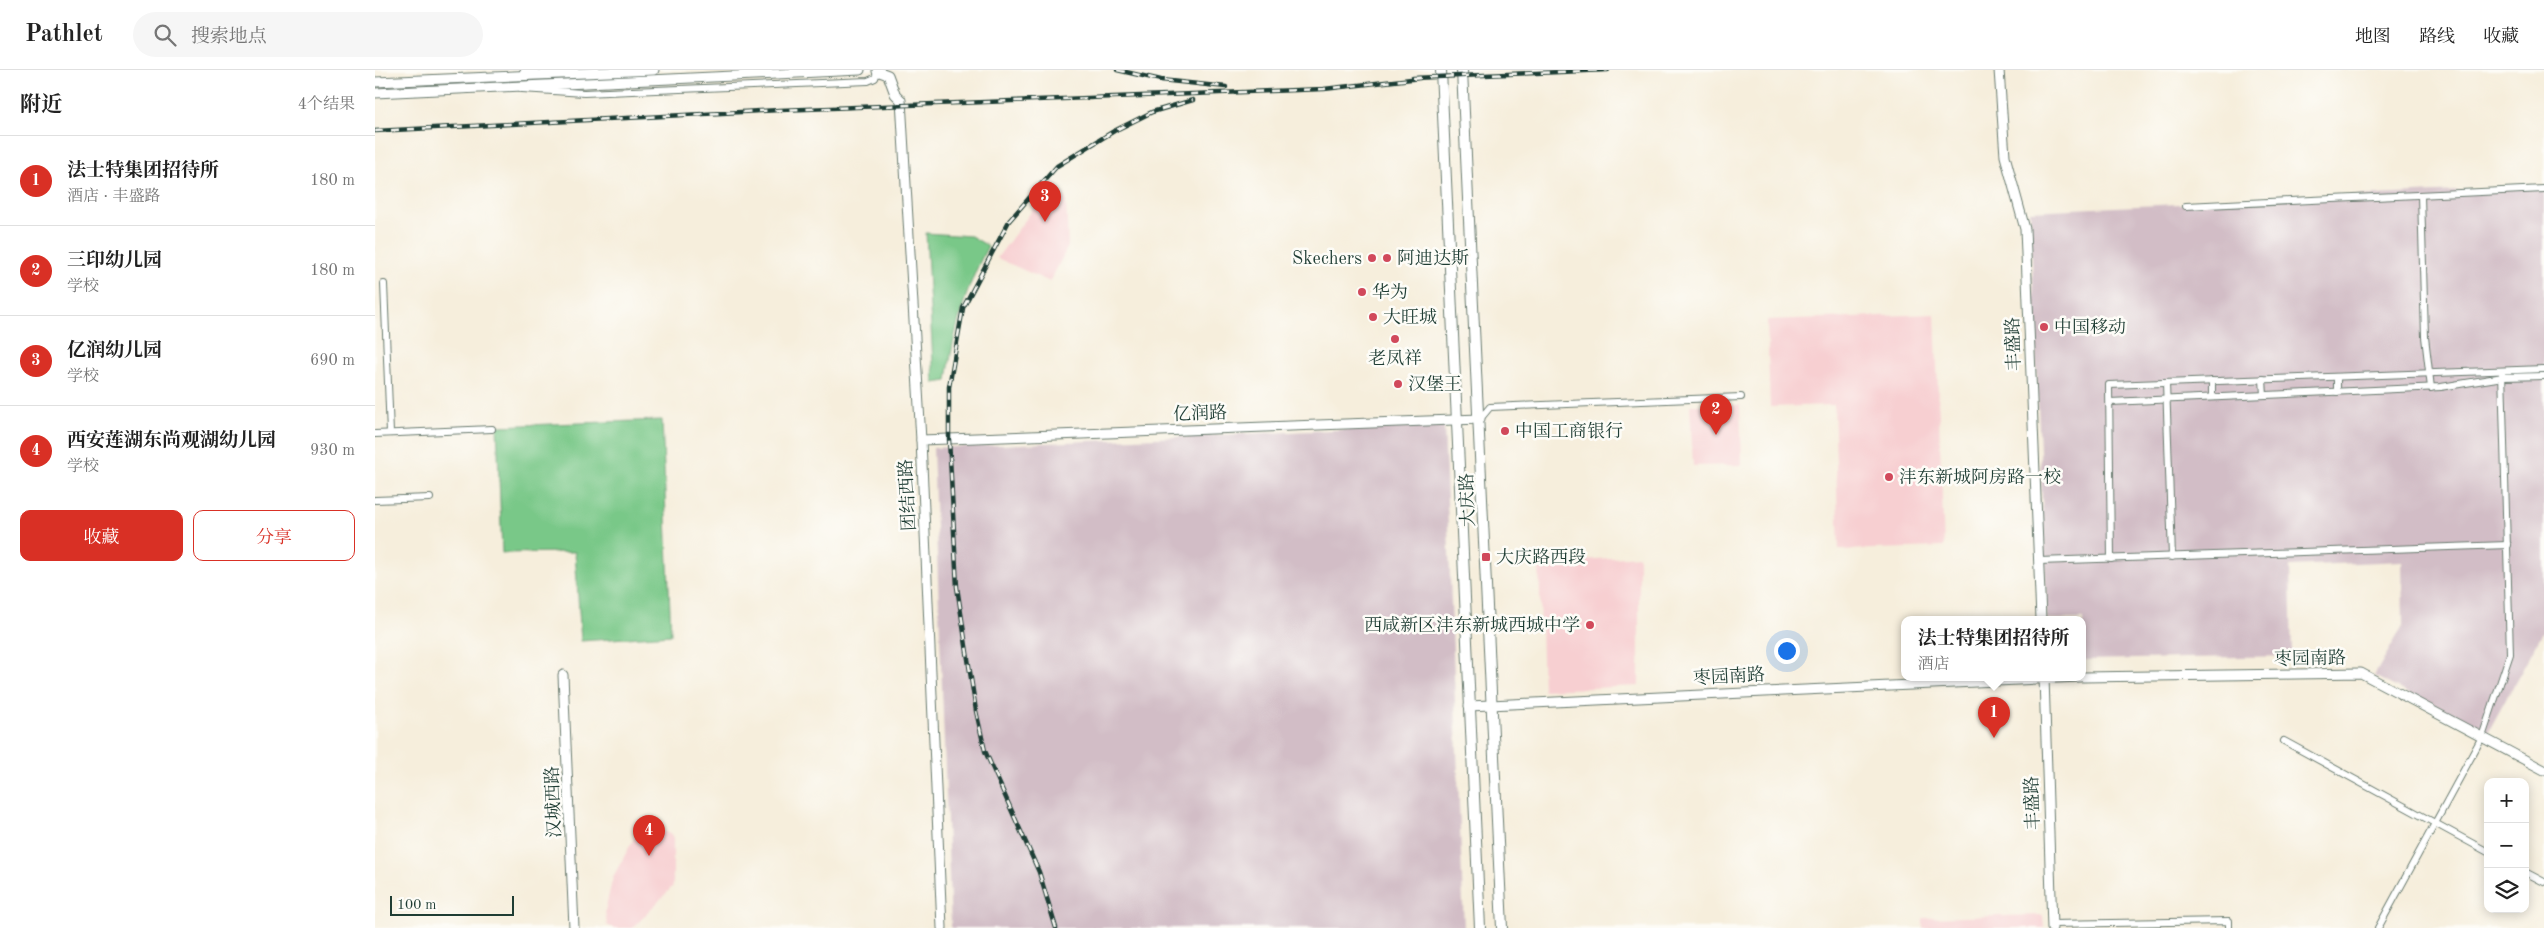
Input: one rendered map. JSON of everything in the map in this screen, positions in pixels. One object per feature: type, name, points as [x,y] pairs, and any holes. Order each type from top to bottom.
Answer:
[{"type":"main road","name":"大庆路","points":[[1441,70],[1480,928]]},
{"type":"main road","name":"大庆路","points":[[1463,70],[1503,928]]},
{"type":"street","points":[[497,77],[536,70]]},
{"type":"street","points":[[375,82],[654,70]]},
{"type":"street","points":[[375,94],[860,70]]},
{"type":"street","name":"丰盛路","points":[[1999,70],[2005,156],[2025,229],[2041,616]]},
{"type":"street","points":[[498,88],[584,93],[868,81],[875,78],[877,71]]},
{"type":"street","name":"团结西路","points":[[877,71],[888,75],[895,94],[901,100],[921,440],[942,928]]},
{"type":"street","points":[[2186,206],[2544,189]]},
{"type":"street","points":[[2421,195],[2425,337],[2431,388]]},
{"type":"street","points":[[384,284],[390,433]]},
{"type":"street","points":[[2110,402],[2431,388],[2503,374],[2544,369]]},
{"type":"street","points":[[2111,558],[2109,385],[2430,373],[2544,376]]},
{"type":"street","points":[[2378,928],[2482,737],[2510,654],[2503,374]]},
{"type":"street","points":[[2337,377],[2337,392]]},
{"type":"street","points":[[2263,379],[2264,395]]},
{"type":"street","points":[[2212,381],[2212,397]]},
{"type":"street","points":[[2166,383],[2172,556]]},
{"type":"street","points":[[1480,419],[1490,407],[1741,397]]},
{"type":"street","name":"亿润路","points":[[921,440],[1480,419]]},
{"type":"street","points":[[375,434],[492,430]]},
{"type":"street","points":[[375,500],[430,498]]},
{"type":"street","points":[[2039,561],[2508,545]]},
{"type":"street","name":"汉城西路","points":[[563,674],[574,928]]},
{"type":"street","name":"枣园南路","points":[[2086,677],[2361,674],[2544,770]]},
{"type":"street","name":"枣园南路","points":[[1469,706],[1962,681]]},
{"type":"street","name":"丰盛路","points":[[2044,681],[2052,926]]},
{"type":"street","points":[[2284,741],[2484,850]]},
{"type":"street","points":[[2529,874],[2544,882]]},
{"type":"street","points":[[2052,926],[2229,921],[2229,928]]},
{"type":"shaded area","points":[[1054,181],[1066,199],[1068,246],[1050,282],[997,258]]},
{"type":"shaded area","points":[[2544,187],[2544,630],[2487,734],[2374,676],[2403,626],[2402,561],[2290,566],[2292,656],[2086,660],[2086,616],[2047,616],[2030,211]]},
{"type":"shaded area","name":"沣东新城阿房路一校","points":[[1935,314],[1944,547],[1839,550],[1834,405],[1770,407],[1767,320]]},
{"type":"shaded area","points":[[1690,405],[1740,405],[1742,465],[1693,466]]},
{"type":"shaded area","points":[[1444,425],[1464,928],[951,928],[933,448]]},
{"type":"shaded area","name":"西咸新区沣东新城西城中学","points":[[1639,556],[1639,686],[1543,690],[1539,563]]},
{"type":"shaded area","points":[[644,820],[673,836],[673,886],[633,928],[614,928],[607,925],[605,911],[613,877]]},
{"type":"shaded area","points":[[2043,915],[2044,928],[1923,928],[1923,918]]},
{"type":"green space","points":[[926,233],[971,236],[988,246],[973,278],[961,312],[947,381],[934,383]]},
{"type":"green space","points":[[662,420],[671,635],[581,641],[575,552],[502,553],[497,426]]},
{"type":"railway","points":[[1117,70],[1161,80],[1226,87]]},
{"type":"railway","points":[[1413,78],[1608,70]]},
{"type":"railway","points":[[375,131],[780,110],[1324,89],[1420,78]]},
{"type":"railway","points":[[1056,928],[1039,872],[985,751],[976,711],[957,587],[949,439],[949,387],[963,308],[1009,221],[1057,166],[1114,131],[1152,112],[1193,100]]},
{"type":"place","name":"亿润幼儿园","points":[[1045,222]]},
{"type":"place","name":"Skechers","points":[[1372,258]]},
{"type":"place","name":"阿迪达斯","points":[[1387,258]]},
{"type":"place","name":"华为","points":[[1362,292]]},
{"type":"place","name":"大旺城","points":[[1373,317]]},
{"type":"place","name":"中国移动","points":[[2044,327]]},
{"type":"place","name":"老凤祥","points":[[1395,339]]},
{"type":"place","name":"汉堡王","points":[[1398,384]]},
{"type":"place","name":"中国工商银行","points":[[1505,431]]},
{"type":"place","name":"三印幼儿园","points":[[1716,435]]},
{"type":"place","name":"沣东新城阿房路一校","points":[[1889,477]]},
{"type":"place","name":"大庆路西段","points":[[1486,557]]},
{"type":"place","name":"西咸新区沣东新城西城中学","points":[[1590,625]]},
{"type":"place","name":"法士特集团招待所","points":[[1994,738]]},
{"type":"place","name":"西安莲湖东尚观湖幼儿园","points":[[649,856]]}]
